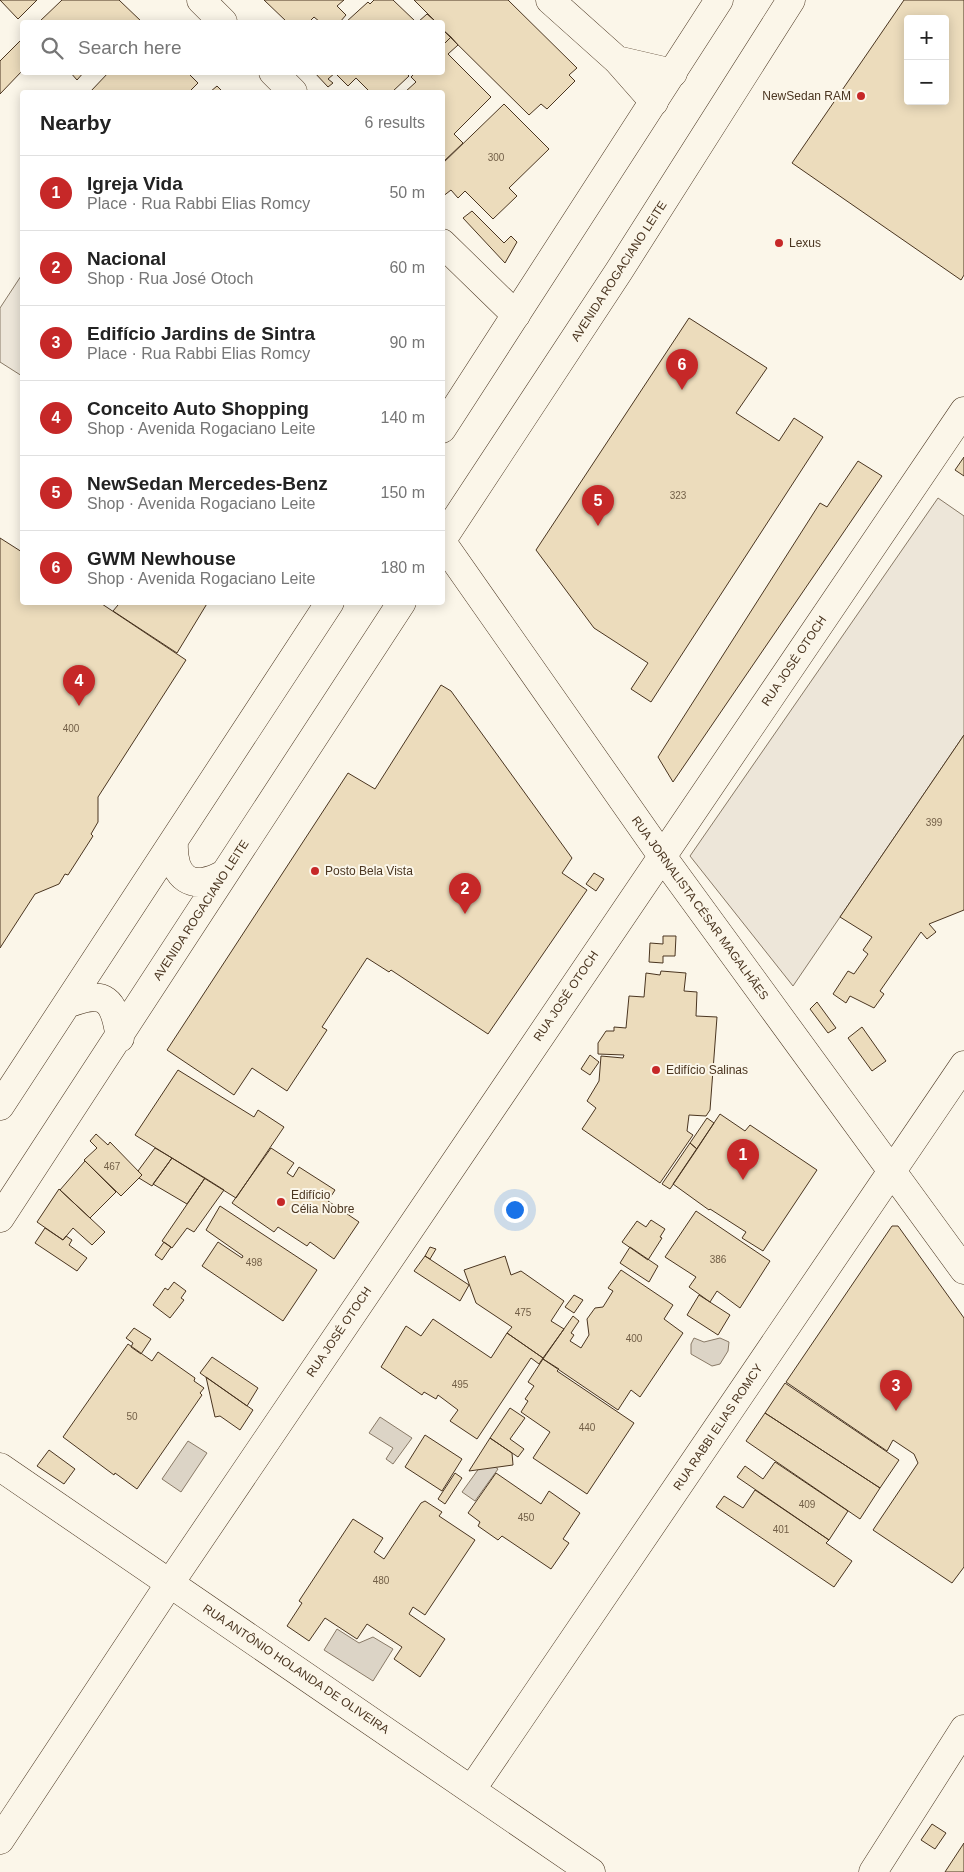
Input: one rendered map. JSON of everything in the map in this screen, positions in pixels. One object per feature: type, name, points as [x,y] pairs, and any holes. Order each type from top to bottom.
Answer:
[{"type":"street","points":[[201,0],[221,20]]},
{"type":"street","points":[[550,0],[617,60],[654,102]]},
{"type":"street","points":[[445,423],[719,0]]},
{"type":"street","name":"AVENIDA ROGACIANO LEITE","points":[[445,536],[619,271],[792,0]]},
{"type":"street","points":[[617,60],[672,73]]},
{"type":"street","points":[[276,75],[291,90]]},
{"type":"street","points":[[445,246],[516,315]]},
{"type":"street","name":"RUA JOSÉ OTOCH","points":[[0,1840],[170,1583],[964,410]]},
{"type":"street","name":"RUA JORNALISTA CÉSAR MAGALHÃES","points":[[445,545],[662,856],[891,1173],[964,1270]]},
{"type":"street","points":[[0,1106],[328,605]]},
{"type":"street","name":"AVENIDA ROGACIANO LEITE","points":[[0,1218],[120,1038],[224,874],[400,605]]},
{"type":"street","points":[[174,842],[174,855],[177,867],[186,878],[202,883],[224,874]]},
{"type":"street","points":[[68,1004],[83,998],[97,996],[105,999],[113,1005],[117,1015],[120,1038]]},
{"type":"street","name":"RUA RABBI ELIAS ROMCY","points":[[472,1789],[964,1065]]},
{"type":"street","name":"RUA ANTÔNIO HOLANDA DE OLIVEIRA","points":[[0,1467],[591,1872]]},
{"type":"street","points":[[873,1872],[964,1729]]},
{"type":"shaded area","points":[[20,278],[20,375],[0,362],[0,308]]},
{"type":"shaded area","points":[[938,498],[964,516],[964,735],[793,986],[690,856]]},
{"type":"shaded area","points":[[694,1338],[704,1342],[720,1338],[729,1342],[728,1351],[720,1364],[712,1366],[691,1354],[691,1344]]},
{"type":"shaded area","points":[[380,1417],[412,1438],[393,1464],[386,1459],[393,1448],[369,1433]]},
{"type":"shaded area","points":[[188,1441],[207,1453],[181,1492],[162,1479]]},
{"type":"shaded area","points":[[485,1460],[498,1469],[475,1501],[462,1492]]},
{"type":"shaded area","points":[[337,1629],[359,1643],[373,1637],[393,1649],[373,1681],[324,1650]]},
{"type":"building","points":[[0,0],[37,0],[18,19]]},
{"type":"building","points":[[62,0],[119,0],[140,20],[41,20]]},
{"type":"building","points":[[264,0],[344,0],[337,6],[346,15],[342,20],[318,20],[314,17],[311,20],[285,20]]},
{"type":"building","points":[[374,0],[393,0],[414,20],[348,20],[368,2],[370,4]]},
{"type":"building","points":[[414,0],[508,0],[577,68],[569,75],[575,81],[547,109],[541,104],[529,115],[445,32],[445,20],[434,20]]},
{"type":"building","points":[[904,0],[964,0],[964,275],[961,280],[792,163]]},
{"type":"building","points":[[427,14],[434,20],[420,20]]},
{"type":"building","points":[[445,32],[451,37],[445,43]]},
{"type":"building","points":[[451,37],[458,45],[448,54],[491,97],[454,134],[463,143],[445,160],[445,90],[407,90],[416,82],[411,77],[413,75],[445,75],[445,43]]},
{"type":"building","points":[[20,41],[20,73],[0,94],[0,61]]},
{"type":"building","points":[[73,75],[81,75],[77,80]]},
{"type":"building","points":[[106,75],[190,75],[198,83],[191,90],[92,90]]},
{"type":"building","points":[[317,75],[333,75],[328,79],[333,83],[328,87]]},
{"type":"building","points":[[337,75],[409,76],[394,90],[368,90],[356,78],[348,86]]},
{"type":"building","points":[[217,86],[221,90],[212,90]]},
{"type":"building","points":[[504,104],[549,149],[509,188],[517,196],[493,219],[465,191],[458,198],[451,190],[445,195],[445,161]]},
{"type":"building","points":[[472,211],[504,243],[511,236],[517,242],[505,263],[463,218]]},
{"type":"building","points":[[689,318],[767,368],[736,413],[779,441],[794,418],[823,437],[651,702],[631,689],[648,663],[594,628],[536,550]]},
{"type":"building","points":[[964,457],[964,476],[955,470]]},
{"type":"building","points":[[858,461],[882,476],[673,782],[658,757],[820,503],[827,507]]},
{"type":"building","points":[[0,538],[20,551],[20,605],[104,605],[186,660],[98,797],[98,822],[91,834],[93,836],[68,875],[65,874],[59,884],[35,894],[0,948]]},
{"type":"building","points":[[118,605],[206,605],[177,653],[113,611]]},
{"type":"building","points":[[441,685],[451,691],[572,858],[562,873],[587,890],[488,1034],[391,970],[389,972],[367,958],[322,1027],[327,1030],[287,1091],[252,1068],[234,1095],[167,1050],[348,773],[375,789]]},
{"type":"building","points":[[964,735],[964,910],[929,924],[936,932],[927,939],[921,932],[880,991],[884,994],[874,1008],[850,996],[846,1003],[833,994],[848,971],[854,974],[868,954],[863,950],[872,937],[840,917]]},
{"type":"building","points":[[594,873],[604,879],[596,891],[586,884]]},
{"type":"building","points":[[663,936],[676,936],[675,956],[663,956],[663,963],[649,962],[650,943],[663,944]]},
{"type":"building","name":"Edifício Salinas","points":[[661,971],[686,973],[684,991],[697,992],[696,1016],[717,1017],[710,1110],[706,1116],[689,1115],[687,1131],[693,1135],[660,1183],[582,1129],[596,1108],[587,1101],[599,1081],[601,1056],[623,1058],[624,1055],[598,1054],[598,1043],[606,1031],[614,1031],[614,1027],[626,1028],[629,996],[644,997],[646,973],[660,975]]},
{"type":"building","points":[[817,1002],[836,1028],[828,1033],[810,1009]]},
{"type":"building","points":[[862,1027],[886,1061],[872,1071],[848,1038]]},
{"type":"building","points":[[590,1055],[599,1062],[590,1075],[581,1069]]},
{"type":"building","points":[[178,1070],[254,1117],[258,1110],[284,1127],[236,1198],[135,1135]]},
{"type":"building","points":[[720,1114],[745,1131],[750,1125],[817,1170],[763,1251],[742,1238],[746,1232],[709,1210],[673,1184]]},
{"type":"building","points":[[707,1118],[714,1123],[697,1149],[690,1143]]},
{"type":"building","points":[[96,1134],[108,1145],[110,1142],[142,1175],[121,1196],[84,1160],[97,1148],[90,1141]]},
{"type":"building","points":[[690,1143],[697,1149],[670,1189],[662,1184]]},
{"type":"building","points":[[155,1148],[172,1158],[152,1186],[139,1178],[142,1175],[138,1171]]},
{"type":"building","name":"Edifício Célia Nobre","points":[[271,1148],[294,1163],[287,1173],[293,1177],[299,1167],[335,1190],[328,1201],[359,1222],[334,1259],[310,1242],[307,1246],[278,1227],[274,1232],[232,1203]]},
{"type":"building","points":[[172,1158],[205,1178],[187,1204],[153,1184]]},
{"type":"building","points":[[85,1161],[116,1192],[90,1218],[60,1190]]},
{"type":"building","points":[[205,1178],[224,1190],[194,1232],[187,1228],[172,1248],[162,1241]]},
{"type":"building","points":[[59,1189],[105,1232],[92,1245],[73,1228],[63,1240],[37,1222]]},
{"type":"building","points":[[220,1206],[317,1270],[283,1321],[202,1266],[218,1242],[242,1258],[243,1256],[206,1230]]},
{"type":"building","points":[[696,1211],[770,1261],[740,1308],[717,1291],[710,1302],[689,1287],[696,1277],[665,1257]]},
{"type":"building","points":[[651,1220],[665,1229],[660,1237],[662,1238],[648,1260],[622,1242],[637,1221],[646,1227]]},
{"type":"building","points":[[892,1226],[898,1226],[964,1318],[964,1567],[952,1583],[873,1530],[918,1463],[914,1454],[893,1440],[887,1451],[786,1382]]},
{"type":"building","points":[[45,1228],[63,1240],[66,1236],[72,1240],[69,1245],[87,1258],[77,1271],[35,1243]]},
{"type":"building","points":[[164,1242],[171,1247],[162,1260],[155,1255]]},
{"type":"building","points":[[430,1247],[436,1249],[430,1259],[425,1256]]},
{"type":"building","points":[[630,1247],[658,1266],[649,1282],[620,1263]]},
{"type":"building","points":[[425,1256],[469,1285],[460,1301],[414,1271]]},
{"type":"building","points":[[505,1256],[511,1275],[521,1271],[564,1301],[551,1321],[564,1329],[543,1358],[507,1333],[512,1327],[476,1303],[464,1270]]},
{"type":"building","points":[[621,1270],[673,1305],[664,1319],[683,1333],[640,1397],[631,1390],[618,1410],[543,1359],[573,1316],[579,1321],[571,1333],[574,1335],[570,1341],[581,1348],[589,1335],[587,1319],[595,1308],[603,1307],[613,1291],[608,1288]]},
{"type":"building","points":[[174,1282],[186,1291],[181,1298],[184,1300],[170,1318],[153,1305],[165,1288],[168,1290]]},
{"type":"building","points":[[574,1295],[583,1300],[574,1313],[565,1307]]},
{"type":"building","points":[[699,1295],[730,1315],[718,1335],[687,1315]]},
{"type":"building","points":[[433,1319],[491,1358],[507,1333],[543,1358],[539,1364],[531,1358],[477,1439],[450,1421],[458,1410],[438,1395],[436,1399],[424,1392],[422,1395],[381,1367],[406,1326],[421,1336]]},
{"type":"building","points":[[134,1328],[151,1339],[141,1354],[131,1347],[133,1343],[126,1338]]},
{"type":"building","points":[[128,1344],[152,1361],[158,1352],[195,1378],[194,1381],[204,1388],[200,1393],[202,1395],[137,1489],[115,1473],[114,1475],[63,1437]]},
{"type":"building","points":[[212,1357],[258,1388],[247,1406],[200,1373]]},
{"type":"building","points":[[543,1359],[559,1369],[557,1371],[634,1423],[587,1494],[533,1458],[550,1432],[521,1412],[528,1401],[525,1399],[534,1386],[528,1382]]},
{"type":"building","points":[[206,1377],[253,1410],[240,1430],[220,1416],[215,1417]]},
{"type":"building","points":[[785,1383],[899,1460],[880,1488],[765,1413]]},
{"type":"building","points":[[510,1408],[525,1418],[510,1439],[524,1449],[518,1457],[490,1438]]},
{"type":"building","points":[[765,1413],[880,1488],[860,1519],[746,1441]]},
{"type":"building","points":[[425,1435],[462,1459],[442,1491],[405,1467]]},
{"type":"building","points":[[490,1438],[512,1453],[513,1465],[469,1471]]},
{"type":"building","points":[[49,1450],[75,1469],[64,1484],[37,1466]]},
{"type":"building","points":[[775,1462],[848,1511],[829,1540],[737,1477],[745,1466],[763,1479]]},
{"type":"building","points":[[455,1473],[462,1478],[445,1504],[438,1499]]},
{"type":"building","points":[[496,1473],[541,1504],[549,1491],[580,1513],[563,1539],[569,1543],[551,1569],[502,1536],[498,1540],[478,1526],[480,1522],[468,1513]]},
{"type":"building","points":[[755,1490],[829,1540],[826,1543],[852,1561],[834,1587],[716,1507],[724,1496],[743,1508]]},
{"type":"building","points":[[425,1501],[442,1512],[439,1516],[475,1540],[425,1615],[413,1607],[409,1614],[445,1639],[420,1677],[394,1659],[402,1647],[367,1624],[357,1639],[325,1618],[309,1641],[287,1626],[302,1603],[299,1601],[353,1519],[383,1538],[374,1552],[384,1559],[421,1503]]},
{"type":"building","points":[[932,1824],[946,1833],[935,1849],[921,1840]]},
{"type":"building","points":[[964,1843],[964,1872],[945,1872]]},
{"type":"place","name":"NewSedan RAM","points":[[861,96]]},
{"type":"place","name":"Lexus","points":[[779,243]]},
{"type":"place","name":"GWM Newhouse","points":[[682,390]]},
{"type":"place","name":"NewSedan Mercedes-Benz","points":[[598,526]]},
{"type":"place","name":"Conceito Auto Shopping","points":[[79,706]]},
{"type":"place","name":"Posto Bela Vista","points":[[315,871]]},
{"type":"place","name":"Nacional","points":[[465,914]]},
{"type":"place","name":"Edifício Salinas","points":[[656,1070]]},
{"type":"place","name":"Igreja Vida","points":[[743,1180]]},
{"type":"place","name":"Edifício Célia Nobre","points":[[281,1202]]},
{"type":"place","name":"Edifício Jardins de Sintra","points":[[896,1411]]}]
